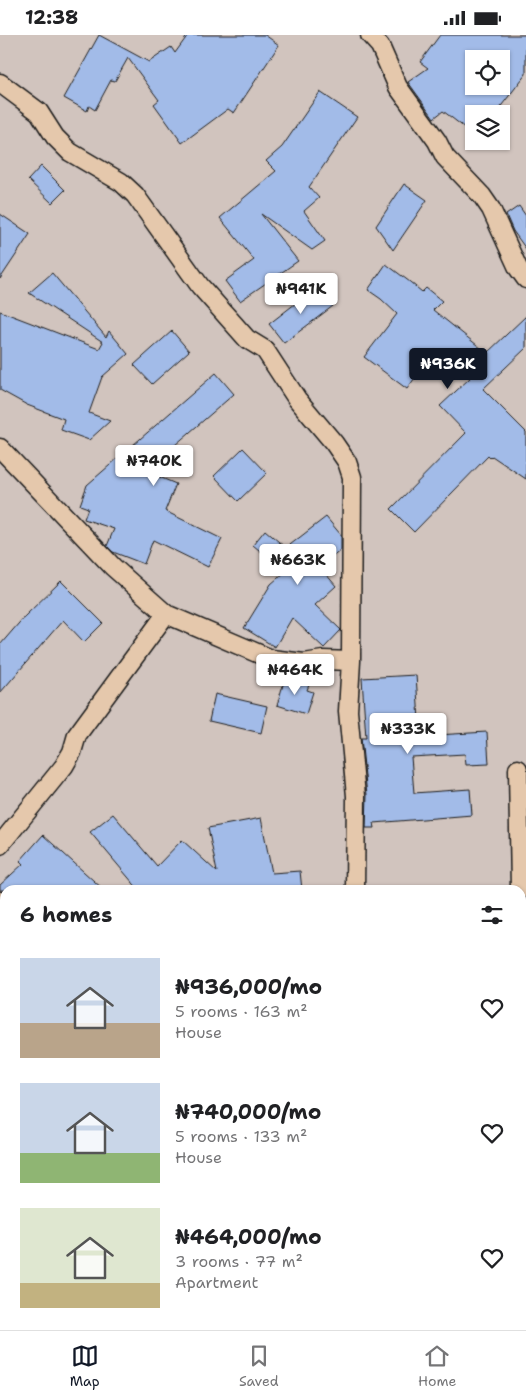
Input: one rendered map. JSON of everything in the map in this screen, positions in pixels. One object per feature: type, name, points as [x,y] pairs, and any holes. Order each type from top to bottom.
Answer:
[{"type":"street","points":[[370,35],[380,46],[398,87],[437,141],[445,157],[487,202],[518,268],[526,279]]},
{"type":"street","points":[[0,83],[39,112],[55,137],[70,152],[121,182],[135,195],[200,286],[247,339],[265,350],[297,399],[348,462],[352,477],[351,661],[348,711],[356,796],[355,885]]},
{"type":"street","points":[[0,448],[113,567],[166,614],[271,659],[304,663],[323,660],[351,661]]},
{"type":"street","points":[[0,845],[64,766],[72,752],[77,735],[166,614]]},
{"type":"street","points":[[518,769],[520,885]]},
{"type":"building","points":[[99,35],[149,62],[171,47],[175,53],[188,35],[265,35],[279,45],[234,113],[228,109],[182,143],[154,104],[159,100],[128,58],[115,81],[111,80],[95,110],[89,106],[87,111],[64,98]]},
{"type":"building","points":[[440,35],[526,35],[526,74],[510,95],[510,50],[465,50],[465,95],[510,95],[502,105],[465,105],[465,128],[443,111],[434,118],[408,82],[428,68],[420,62]]},
{"type":"building","points":[[320,92],[357,117],[309,187],[319,198],[304,211],[325,241],[312,250],[261,214],[298,261],[240,301],[225,281],[254,260],[220,218],[276,171],[266,161],[282,147]]},
{"type":"building","points":[[41,166],[65,190],[52,203],[28,180]]},
{"type":"building","points":[[404,184],[427,200],[393,250],[376,226]]},
{"type":"building","points":[[519,206],[526,216],[526,249],[513,231],[506,215]]},
{"type":"building","points":[[0,214],[30,234],[0,279]]},
{"type":"building","points":[[386,264],[422,292],[426,288],[442,301],[433,310],[487,353],[526,316],[526,348],[483,389],[526,432],[526,479],[492,456],[490,458],[488,456],[414,532],[391,509],[466,433],[440,406],[470,378],[435,350],[407,389],[364,357],[397,314],[368,290]]},
{"type":"building","points":[[52,273],[106,337],[109,331],[128,354],[102,377],[89,413],[110,421],[89,440],[61,430],[64,419],[27,405],[0,390],[0,311],[99,349],[103,342],[29,293]]},
{"type":"building","points":[[318,286],[333,306],[284,343],[269,324]]},
{"type":"building","points":[[172,331],[189,351],[152,384],[134,365]]},
{"type":"building","points":[[216,373],[234,394],[145,471],[176,484],[165,511],[222,539],[208,567],[153,540],[144,564],[113,552],[107,546],[114,529],[84,519],[88,508],[80,505],[87,485]]},
{"type":"building","points":[[243,448],[267,473],[238,501],[214,476]]},
{"type":"building","points":[[326,517],[341,535],[341,550],[320,567],[336,586],[315,605],[341,630],[324,648],[292,618],[275,647],[244,628],[271,584],[285,572],[253,545],[265,530],[286,548]]},
{"type":"building","points":[[61,581],[103,623],[84,642],[63,620],[0,693],[0,645],[25,616]]},
{"type":"building","points":[[416,675],[420,736],[487,732],[489,764],[466,765],[465,754],[411,757],[414,793],[470,789],[472,815],[374,823],[375,828],[366,828],[367,795],[361,738],[366,738],[362,678]]},
{"type":"building","points":[[285,678],[309,685],[307,690],[313,692],[306,714],[277,705]]},
{"type":"building","points":[[215,694],[267,706],[261,733],[209,721]]},
{"type":"building","points":[[113,814],[157,866],[182,840],[217,872],[208,828],[261,818],[272,873],[300,871],[301,885],[135,885],[90,832]]},
{"type":"building","points":[[43,835],[98,885],[0,885],[23,864],[20,861]]}]
